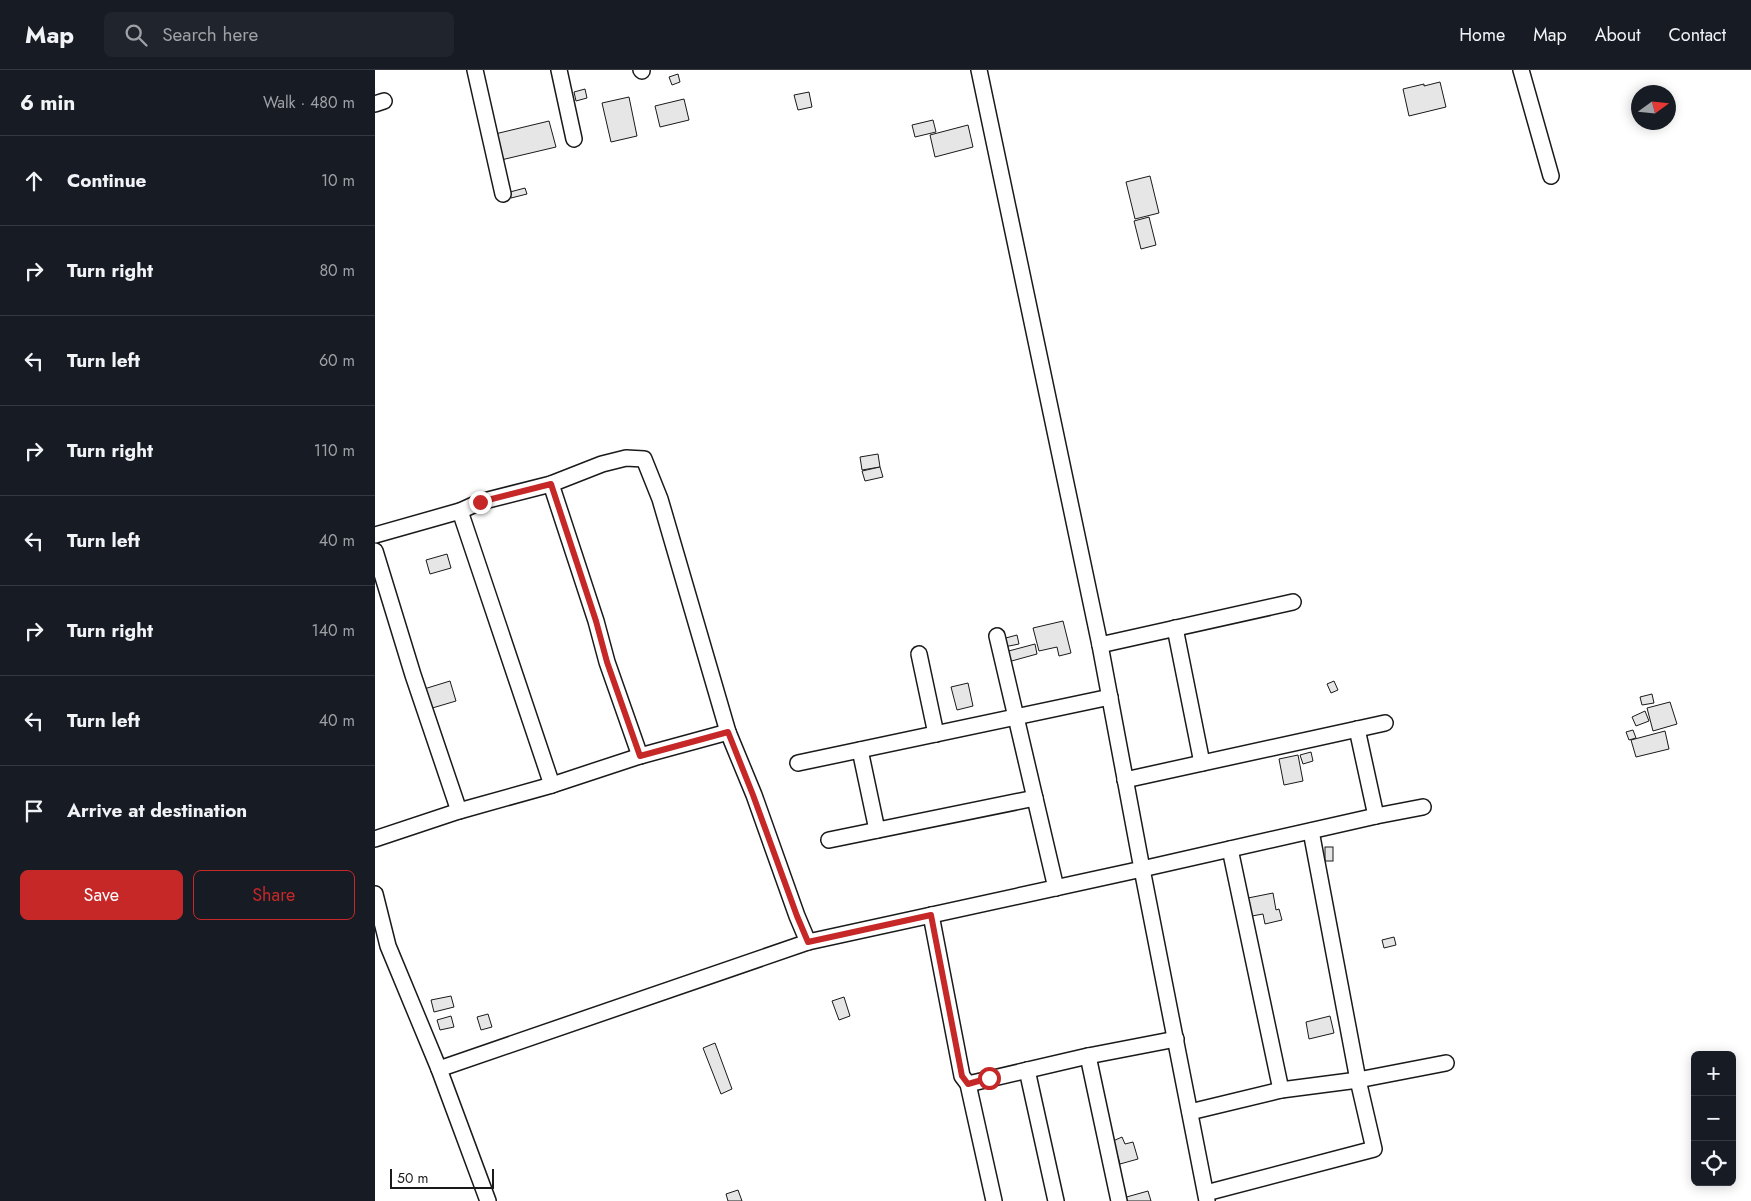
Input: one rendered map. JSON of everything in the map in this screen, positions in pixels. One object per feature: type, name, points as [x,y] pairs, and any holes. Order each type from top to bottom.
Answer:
[{"type":"street","points":[[475,70],[503,194]]},
{"type":"street","points":[[559,70],[574,139]]},
{"type":"street","points":[[979,70],[1100,645],[1206,1197],[1374,1149],[1358,1080],[1311,831]]},
{"type":"street","points":[[1521,70],[1551,176]]},
{"type":"street","points":[[375,535],[460,511],[480,502],[551,484],[610,462],[625,458],[643,459],[660,499],[728,732],[808,942]]},
{"type":"street","points":[[551,484],[596,621],[607,662],[640,756]]},
{"type":"street","points":[[460,511],[552,785]]},
{"type":"street","points":[[375,550],[413,675],[459,811]]},
{"type":"street","points":[[1100,645],[1293,602]]},
{"type":"street","points":[[1175,628],[1202,763]]},
{"type":"street","points":[[997,636],[1056,888]]},
{"type":"street","points":[[919,654],[936,734]]},
{"type":"street","points":[[798,763],[1110,697]]},
{"type":"street","points":[[1125,780],[1385,723]]},
{"type":"street","points":[[1357,729],[1376,816]]},
{"type":"street","points":[[375,839],[459,811],[552,785],[640,756],[728,732]]},
{"type":"street","points":[[860,750],[877,830]]},
{"type":"street","points":[[829,840],[1035,798]]},
{"type":"street","points":[[439,1069],[808,942],[1423,807]]},
{"type":"street","points":[[1230,849],[1281,1090]]},
{"type":"street","points":[[375,894],[382,949],[439,1069],[488,1201]]},
{"type":"street","points":[[931,915],[962,1076],[968,1084],[994,1201]]},
{"type":"street","points":[[968,1084],[1088,1056],[1176,1039]]},
{"type":"street","points":[[1088,1056],[1119,1201]]},
{"type":"street","points":[[1190,1112],[1281,1090],[1358,1080],[1446,1063]]},
{"type":"street","points":[[1027,1070],[1056,1201]]},
{"type":"building","points":[[678,74],[680,82],[672,85],[669,77]]},
{"type":"building","points":[[1440,82],[1446,107],[1409,116],[1403,89]]},
{"type":"building","points":[[585,89],[587,98],[576,101],[574,92]]},
{"type":"building","points":[[809,92],[812,107],[798,110],[794,95]]},
{"type":"building","points":[[629,97],[637,136],[611,142],[602,103]]},
{"type":"building","points":[[684,99],[689,120],[660,127],[655,106]]},
{"type":"building","points":[[933,120],[936,132],[915,137],[912,125]]},
{"type":"building","points":[[549,121],[556,147],[501,160],[495,134]]},
{"type":"building","points":[[968,125],[973,147],[935,157],[930,135]]},
{"type":"building","points":[[1150,176],[1159,213],[1135,219],[1126,182]]},
{"type":"building","points":[[525,188],[527,194],[511,198],[510,192]]},
{"type":"building","points":[[1149,217],[1156,245],[1141,249],[1134,221]]},
{"type":"building","points":[[878,454],[880,467],[862,470],[860,457]]},
{"type":"building","points":[[880,467],[883,477],[865,481],[862,471]]},
{"type":"building","points":[[447,554],[451,568],[430,574],[426,560]]},
{"type":"building","points":[[1063,621],[1071,653],[1059,656],[1057,647],[1039,651],[1033,628]]},
{"type":"building","points":[[1017,635],[1019,644],[1004,647],[1002,639]]},
{"type":"building","points":[[1035,644],[1037,654],[1008,662],[1005,652]]},
{"type":"building","points":[[450,681],[456,701],[429,709],[424,689]]},
{"type":"building","points":[[1334,681],[1338,690],[1331,693],[1327,684]]},
{"type":"building","points":[[968,683],[973,706],[957,710],[951,687]]},
{"type":"building","points":[[1652,694],[1654,703],[1642,705],[1640,697]]},
{"type":"building","points":[[1670,702],[1677,724],[1653,731],[1647,708]]},
{"type":"building","points":[[1645,711],[1649,721],[1636,726],[1632,717]]},
{"type":"building","points":[[1633,730],[1636,738],[1629,740],[1626,732]]},
{"type":"building","points":[[1665,731],[1669,749],[1636,757],[1631,740]]},
{"type":"building","points":[[1311,752],[1313,761],[1303,764],[1300,755]]},
{"type":"building","points":[[1298,755],[1303,781],[1284,785],[1279,759]]},
{"type":"building","points":[[1325,847],[1333,847],[1333,861],[1325,861]]},
{"type":"building","points":[[1273,893],[1276,910],[1279,909],[1282,920],[1265,924],[1263,914],[1252,916],[1248,898]]},
{"type":"building","points":[[1394,937],[1396,945],[1384,948],[1382,940]]},
{"type":"building","points":[[451,996],[454,1007],[434,1012],[431,1000]]},
{"type":"building","points":[[844,997],[850,1016],[839,1020],[832,1001]]},
{"type":"building","points":[[488,1014],[492,1027],[481,1030],[477,1017]]},
{"type":"building","points":[[451,1016],[454,1027],[440,1030],[437,1020]]},
{"type":"building","points":[[1330,1016],[1334,1033],[1309,1039],[1306,1022]]},
{"type":"building","points":[[715,1043],[732,1089],[721,1094],[703,1048]]},
{"type":"building","points":[[1122,1137],[1125,1144],[1133,1142],[1138,1159],[1120,1164],[1113,1141]]},
{"type":"building","points":[[738,1190],[742,1201],[728,1201],[726,1194]]},
{"type":"building","points":[[1148,1191],[1151,1201],[1124,1201],[1123,1198]]},
{"type":"route","points":[[480,502],[551,484],[596,621],[607,662],[640,756],[728,732],[808,942],[931,915],[962,1076],[968,1084],[989,1078]]}]
